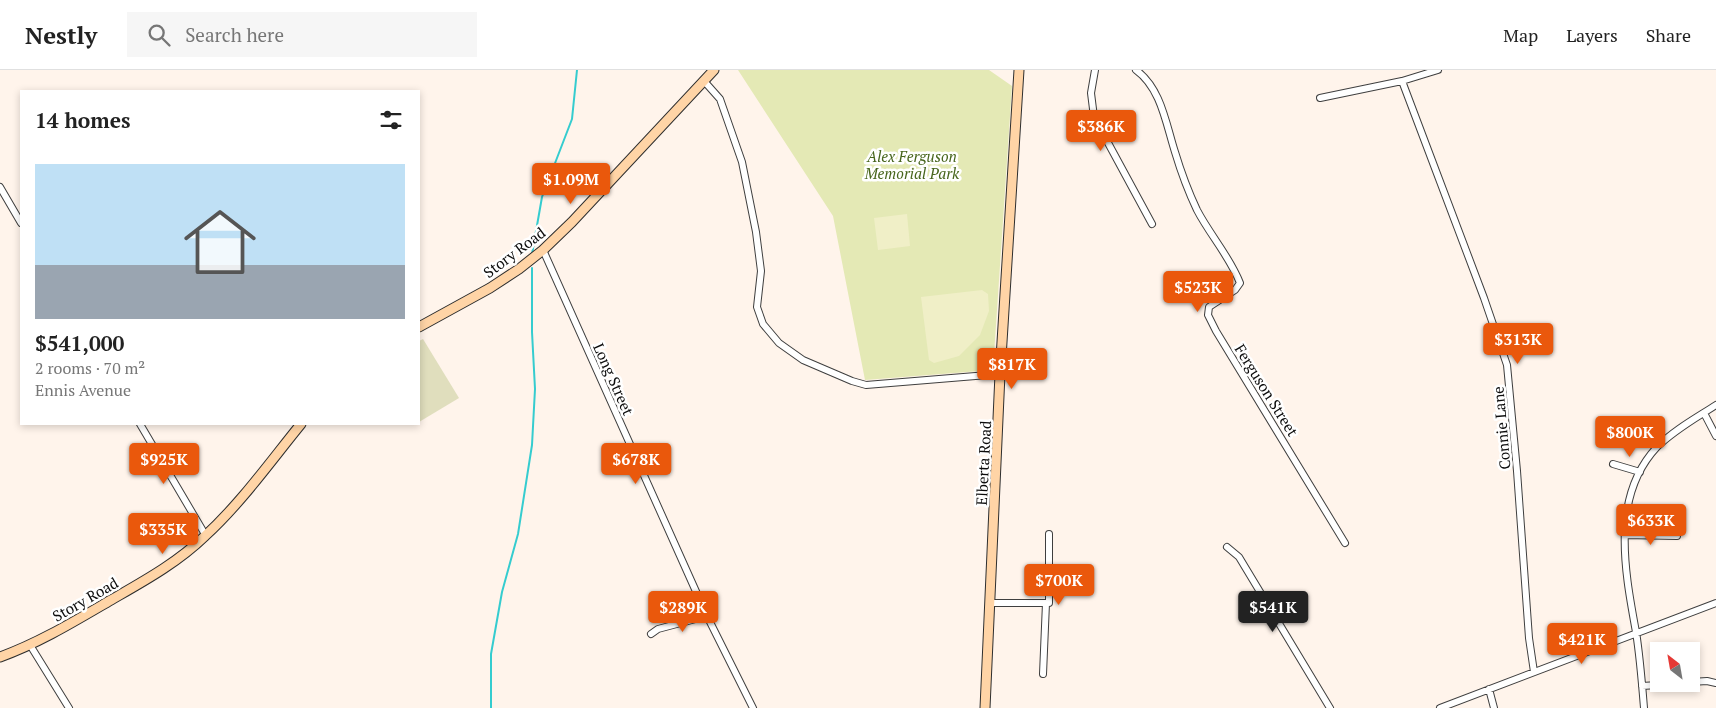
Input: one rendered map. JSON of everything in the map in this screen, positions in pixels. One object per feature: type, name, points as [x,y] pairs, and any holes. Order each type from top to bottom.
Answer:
[{"type":"street","name":"Story Road","points":[[420,325],[490,288],[543,250],[572,222],[714,70]]},
{"type":"street","name":"Elberta Road","points":[[985,708],[1000,374],[1019,70]]},
{"type":"street","points":[[1094,70],[1091,93],[1094,116],[1152,224]]},
{"type":"street","name":"Ferguson Street","points":[[1136,70],[1148,81],[1156,95],[1185,181],[1197,210],[1240,283],[1235,290],[1209,308],[1208,315],[1345,543]]},
{"type":"street","points":[[1320,98],[1402,81],[1438,70]]},
{"type":"street","points":[[704,81],[720,99],[742,162],[756,232],[761,271],[757,307],[763,324],[779,343],[803,360],[866,385],[1000,374]]},
{"type":"street","name":"Connie Lane","points":[[1402,81],[1484,298],[1507,365],[1529,638],[1534,672]]},
{"type":"street","points":[[0,187],[20,221]]},
{"type":"street","name":"Long Street","points":[[543,250],[707,616],[753,708]]},
{"type":"street","points":[[1644,708],[1636,633],[1624,552],[1629,504],[1640,472],[1657,448],[1670,436],[1716,406]]},
{"type":"street","points":[[1704,413],[1716,436]]},
{"type":"street","points":[[141,425],[206,536]]},
{"type":"street","name":"Story Road","points":[[0,657],[30,645],[74,622],[185,554],[206,536],[246,492],[300,425]]},
{"type":"street","points":[[1613,464],[1640,472]]},
{"type":"street","points":[[1042,674],[1046,603],[1049,603],[1049,534]]},
{"type":"street","points":[[1625,535],[1677,536]]},
{"type":"street","points":[[1228,548],[1239,557],[1330,708]]},
{"type":"street","points":[[990,603],[1046,603]]},
{"type":"street","points":[[1440,708],[1716,603]]},
{"type":"street","points":[[651,634],[658,629],[707,616]]},
{"type":"street","points":[[30,645],[68,708]]},
{"type":"street","points":[[1700,681],[1716,683]]},
{"type":"street","points":[[1642,686],[1650,686]]},
{"type":"street","points":[[1489,689],[1494,708]]},
{"type":"green space","name":"Alex Ferguson Memorial Park","points":[[738,70],[989,70],[1012,86],[993,370],[865,380],[833,216]]},
{"type":"green space","points":[[907,214],[910,246],[878,250],[874,218]]},
{"type":"green space","points":[[982,290],[988,294],[989,311],[980,335],[959,356],[934,363],[929,360],[921,297]]},
{"type":"shaded area","points":[[423,339],[459,398],[420,421],[420,340]]},
{"type":"waterway","points":[[532,254],[542,197],[572,119],[577,70]]},
{"type":"waterway","points":[[491,708],[491,654],[502,592],[518,534],[532,445],[535,389],[532,332],[532,268]]}]
